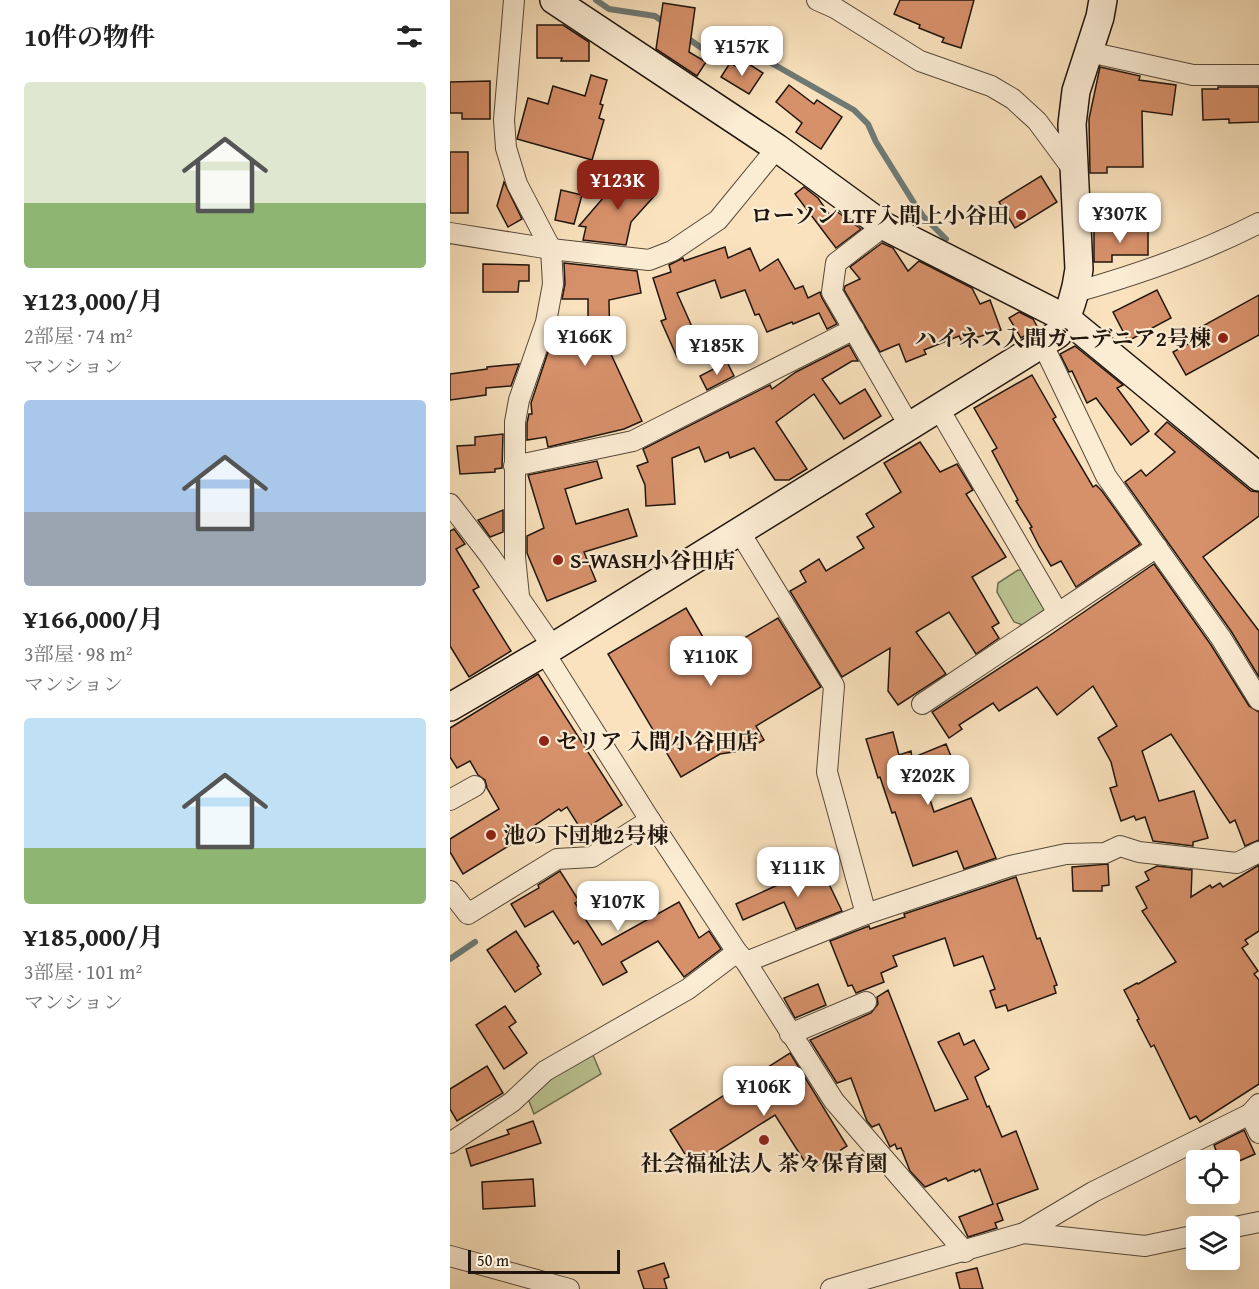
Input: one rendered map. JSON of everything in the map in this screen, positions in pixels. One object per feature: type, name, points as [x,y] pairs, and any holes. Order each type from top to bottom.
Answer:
[{"type":"street","points":[[514,0],[504,120],[506,148],[517,184],[551,249],[553,284],[546,322],[519,400],[515,422],[515,558],[519,596]]},
{"type":"street","points":[[554,0],[777,148],[884,226],[1067,320],[1259,477]]},
{"type":"street","points":[[817,0],[835,8],[920,61],[991,86],[1013,99],[1037,121],[1074,171]]},
{"type":"street","points":[[450,707],[549,649],[1058,334],[1067,320],[1076,292],[1079,268],[1071,124],[1076,91],[1103,0]]},
{"type":"street","points":[[1089,52],[1193,75],[1259,75]]},
{"type":"street","points":[[450,233],[649,261],[672,251],[718,220],[777,148]]},
{"type":"street","points":[[1076,292],[1122,279],[1218,244],[1259,223]]},
{"type":"street","points":[[884,226],[836,263],[832,292],[910,427]]},
{"type":"street","points":[[514,466],[633,441],[854,329]]},
{"type":"street","points":[[1043,345],[1106,476],[1221,638],[1259,700]]},
{"type":"street","points":[[939,409],[1058,613]]},
{"type":"street","points":[[450,504],[519,596],[650,820],[742,957],[834,1101],[965,1252]]},
{"type":"street","points":[[739,531],[834,686],[828,772],[866,914]]},
{"type":"street","points":[[922,704],[1157,548]]},
{"type":"street","points":[[450,800],[475,786]]},
{"type":"street","points":[[450,891],[468,914],[557,859],[592,857],[650,820]]},
{"type":"street","points":[[450,1143],[512,1102],[545,1071],[742,957],[1010,866],[1066,854],[1105,854],[1119,846],[1139,852],[1237,863],[1259,852]]},
{"type":"street","points":[[790,1034],[866,1002]]},
{"type":"street","points":[[844,1287],[1023,1233],[1092,1192],[1254,1109],[1259,1132]]},
{"type":"street","points":[[1240,1226],[1259,1222]]},
{"type":"street","points":[[1023,1233],[1145,1246],[1186,1237]]},
{"type":"street","points":[[450,1256],[518,1281],[569,1289]]},
{"type":"green space","points":[[1018,570],[1027,570],[1045,601],[1045,611],[1023,625],[1014,622],[997,592],[998,583]]},
{"type":"green space","points":[[590,1048],[601,1074],[534,1114],[525,1091]]},
{"type":"building","points":[[900,0],[974,0],[961,48],[942,42],[944,38],[919,28],[920,25],[894,14]]},
{"type":"building","points":[[663,3],[695,8],[689,52],[706,62],[697,76],[656,49]]},
{"type":"building","points":[[537,25],[563,25],[589,42],[589,61],[537,58]]},
{"type":"building","points":[[730,63],[737,67],[740,63],[747,67],[749,64],[763,73],[749,94],[721,77]]},
{"type":"building","points":[[1100,67],[1140,76],[1139,80],[1176,85],[1172,115],[1142,111],[1143,167],[1107,167],[1107,173],[1090,173],[1089,119]]},
{"type":"building","points":[[591,75],[607,80],[600,104],[603,105],[599,118],[604,120],[592,160],[517,139],[528,98],[548,104],[553,86],[585,96]]},
{"type":"building","points":[[490,81],[490,119],[462,119],[462,113],[450,113],[450,82]]},
{"type":"building","points":[[789,85],[814,104],[817,100],[842,117],[821,149],[796,132],[802,123],[776,102]]},
{"type":"building","points":[[1218,87],[1259,87],[1259,122],[1229,123],[1229,119],[1203,120],[1202,89],[1218,89]]},
{"type":"building","points":[[450,152],[468,152],[468,213],[450,213]]},
{"type":"building","points":[[628,169],[656,194],[631,222],[626,245],[583,240],[586,227],[579,226]]},
{"type":"building","name":"ローソン LTF入間上小谷田","points":[[1041,176],[1057,202],[1015,228],[999,202]]},
{"type":"building","points":[[504,182],[522,219],[508,227],[497,206]]},
{"type":"building","points":[[804,187],[818,198],[829,214],[836,211],[861,229],[836,248],[795,194]]},
{"type":"building","points":[[561,190],[582,195],[574,224],[555,220]]},
{"type":"building","points":[[1148,229],[1148,255],[1112,255],[1112,262],[1094,262],[1094,231]]},
{"type":"building","points":[[882,243],[893,248],[908,271],[919,261],[972,288],[980,304],[990,300],[1001,330],[962,342],[959,336],[924,350],[926,354],[906,362],[899,344],[880,352],[844,290],[845,286],[860,279],[850,267]]},
{"type":"building","points":[[725,247],[728,258],[750,248],[760,271],[778,259],[795,289],[803,286],[808,298],[820,292],[837,324],[827,329],[819,313],[767,332],[759,314],[755,315],[745,290],[721,298],[715,280],[677,293],[701,347],[677,357],[661,321],[666,319],[653,278],[671,272],[669,265],[683,258],[684,261]]},
{"type":"building","points":[[564,263],[637,271],[641,293],[609,300],[610,352],[642,421],[624,429],[548,447],[546,437],[527,440],[527,423],[529,414],[532,414],[531,403],[549,349],[566,348],[566,344],[588,342],[588,299],[562,299],[565,284]]},
{"type":"building","points":[[483,264],[529,265],[529,281],[519,281],[518,292],[483,292]]},
{"type":"building","points":[[1157,290],[1171,318],[1128,341],[1113,312]]},
{"type":"building","name":"ハイネス入間ガーデニア2号棟","points":[[1259,295],[1259,335],[1186,375],[1173,352],[1194,341],[1190,333]]},
{"type":"building","points":[[1019,312],[1033,319],[1038,328],[1021,338],[1009,318]]},
{"type":"building","points":[[849,345],[858,361],[852,361],[822,379],[840,404],[865,389],[881,416],[844,439],[814,394],[776,422],[807,469],[789,480],[775,480],[754,448],[730,458],[728,452],[705,462],[699,447],[672,458],[675,504],[646,506],[645,485],[637,466],[648,462],[643,449],[770,385],[772,389],[796,372]]},
{"type":"building","points":[[1075,346],[1123,385],[1117,388],[1149,431],[1131,445],[1096,398],[1087,403],[1072,371],[1069,372],[1060,354]]},
{"type":"building","points":[[727,362],[734,376],[707,390],[700,376]]},
{"type":"building","points":[[519,364],[511,386],[486,388],[486,395],[450,400],[450,374]]},
{"type":"building","points":[[1032,375],[1056,417],[1053,419],[1093,487],[1096,485],[1102,491],[1140,544],[1076,587],[1061,561],[1051,566],[1039,546],[1030,528],[1032,527],[1016,501],[1018,500],[992,451],[997,448],[974,408]]},
{"type":"building","points":[[1167,422],[1251,491],[1259,492],[1259,516],[1203,557],[1259,631],[1259,677],[1231,631],[1125,482],[1141,470],[1146,476],[1175,452],[1155,434]]},
{"type":"building","points":[[503,434],[502,468],[495,469],[495,472],[460,474],[457,446],[475,445],[475,437]]},
{"type":"building","points":[[920,442],[940,472],[957,464],[973,490],[966,494],[1006,557],[972,577],[999,623],[992,627],[999,638],[976,654],[949,612],[916,632],[946,674],[898,705],[888,691],[890,648],[842,677],[790,591],[806,582],[800,571],[819,559],[826,571],[864,548],[857,537],[874,527],[866,514],[901,492],[884,463]]},
{"type":"building","points":[[597,461],[602,478],[565,489],[576,524],[628,509],[637,536],[584,552],[596,581],[547,601],[527,553],[527,536],[544,528],[528,475]]},
{"type":"building","points":[[503,510],[503,532],[490,537],[478,520]]},
{"type":"building","points":[[454,529],[465,544],[456,549],[479,587],[473,590],[511,651],[469,677],[450,646],[450,531]]},
{"type":"building","points":[[1154,564],[1211,645],[1249,706],[1259,712],[1259,840],[1245,846],[1235,820],[1230,823],[1171,734],[1142,751],[1159,801],[1194,791],[1208,838],[1193,842],[1193,846],[1153,841],[1145,817],[1136,820],[1134,816],[1121,821],[1110,788],[1117,786],[1111,762],[1098,738],[1117,726],[1093,686],[1057,715],[1037,687],[999,711],[993,703],[959,725],[962,729],[949,738],[932,712]]},
{"type":"building","points":[[686,608],[714,656],[778,618],[821,687],[756,726],[764,740],[747,750],[720,754],[681,777],[608,654]]},
{"type":"building","points":[[538,674],[622,805],[582,831],[567,807],[561,811],[559,809],[531,828],[533,831],[463,874],[450,852],[450,839],[499,809],[485,780],[478,775],[470,761],[457,768],[450,757],[450,728]]},
{"type":"building","points":[[893,732],[899,755],[911,751],[912,758],[946,744],[955,766],[923,778],[934,812],[971,798],[996,858],[964,869],[957,851],[913,866],[895,812],[892,813],[880,777],[878,778],[866,739]]},
{"type":"building","points":[[828,862],[835,879],[828,882],[842,911],[796,929],[784,902],[743,920],[736,904]]},
{"type":"building","points":[[1108,864],[1109,885],[1102,886],[1102,891],[1073,891],[1072,867]]},
{"type":"building","points":[[1259,865],[1259,931],[1245,940],[1248,944],[1242,948],[1258,971],[1254,974],[1259,980],[1259,1084],[1200,1122],[1196,1116],[1190,1119],[1154,1045],[1151,1047],[1137,1020],[1139,1019],[1124,990],[1176,962],[1142,911],[1147,908],[1136,887],[1149,880],[1145,872],[1157,866],[1192,870],[1191,897],[1210,885],[1212,888],[1220,883],[1223,887]]},
{"type":"building","points":[[560,871],[579,901],[575,903],[602,945],[679,902],[699,938],[709,931],[721,949],[684,977],[658,941],[621,962],[627,972],[603,985],[578,941],[574,944],[553,911],[525,927],[511,904],[539,888],[538,885]]},
{"type":"building","points":[[1016,877],[1037,939],[1040,938],[1057,985],[1054,986],[1056,993],[1008,1011],[1006,1005],[996,1008],[990,991],[995,989],[983,956],[954,966],[945,938],[893,956],[897,966],[881,973],[884,982],[856,993],[852,985],[848,986],[830,941]]},
{"type":"building","points":[[516,931],[539,966],[537,967],[541,974],[515,992],[487,950]]},
{"type":"building","points":[[818,984],[826,1005],[795,1018],[784,998]]},
{"type":"building","points":[[888,990],[935,1111],[968,1099],[938,1042],[959,1033],[964,1045],[974,1040],[989,1069],[975,1077],[987,1107],[989,1106],[1002,1137],[1016,1131],[1038,1189],[997,1204],[1003,1220],[995,1223],[997,1228],[968,1237],[959,1217],[993,1204],[980,1169],[948,1181],[946,1178],[925,1187],[910,1171],[901,1148],[897,1149],[895,1144],[890,1147],[879,1124],[872,1127],[867,1121],[851,1078],[837,1083],[810,1040],[871,1013],[878,1004],[877,997]]},
{"type":"building","points":[[505,1006],[516,1022],[509,1027],[527,1053],[504,1069],[476,1025]]},
{"type":"building","points":[[790,1053],[847,1146],[810,1170],[775,1115],[693,1167],[670,1130]]},
{"type":"building","points":[[487,1066],[503,1093],[457,1121],[450,1109],[450,1089]]},
{"type":"building","points":[[533,1121],[541,1143],[471,1166],[466,1149],[509,1134],[507,1130]]},
{"type":"building","points":[[1244,1130],[1255,1154],[1240,1161],[1240,1150],[1216,1150],[1214,1145]]},
{"type":"building","points":[[533,1179],[535,1206],[483,1209],[482,1182]]},
{"type":"building","points":[[664,1263],[669,1277],[664,1279],[667,1289],[644,1289],[638,1271]]},
{"type":"building","points":[[977,1268],[983,1289],[960,1289],[956,1273]]},
{"type":"waterway","points":[[596,0],[609,9],[655,16],[665,23]]},
{"type":"waterway","points":[[686,37],[703,49],[766,60],[854,110],[868,124],[876,142],[923,216],[946,239]]},
{"type":"waterway","points":[[450,959],[475,942]]},
{"type":"place","name":"ローソン LTF入間上小谷田","points":[[1021,215]]},
{"type":"place","name":"ハイネス入間ガーデニア2号棟","points":[[1223,338]]},
{"type":"place","name":"S-WASH小谷田店","points":[[558,560]]},
{"type":"place","name":"セリア 入間小谷田店","points":[[544,741]]},
{"type":"place","name":"池の下団地2号棟","points":[[491,835]]},
{"type":"place","name":"社会福祉法人 茶々保育園","points":[[764,1140]]}]
